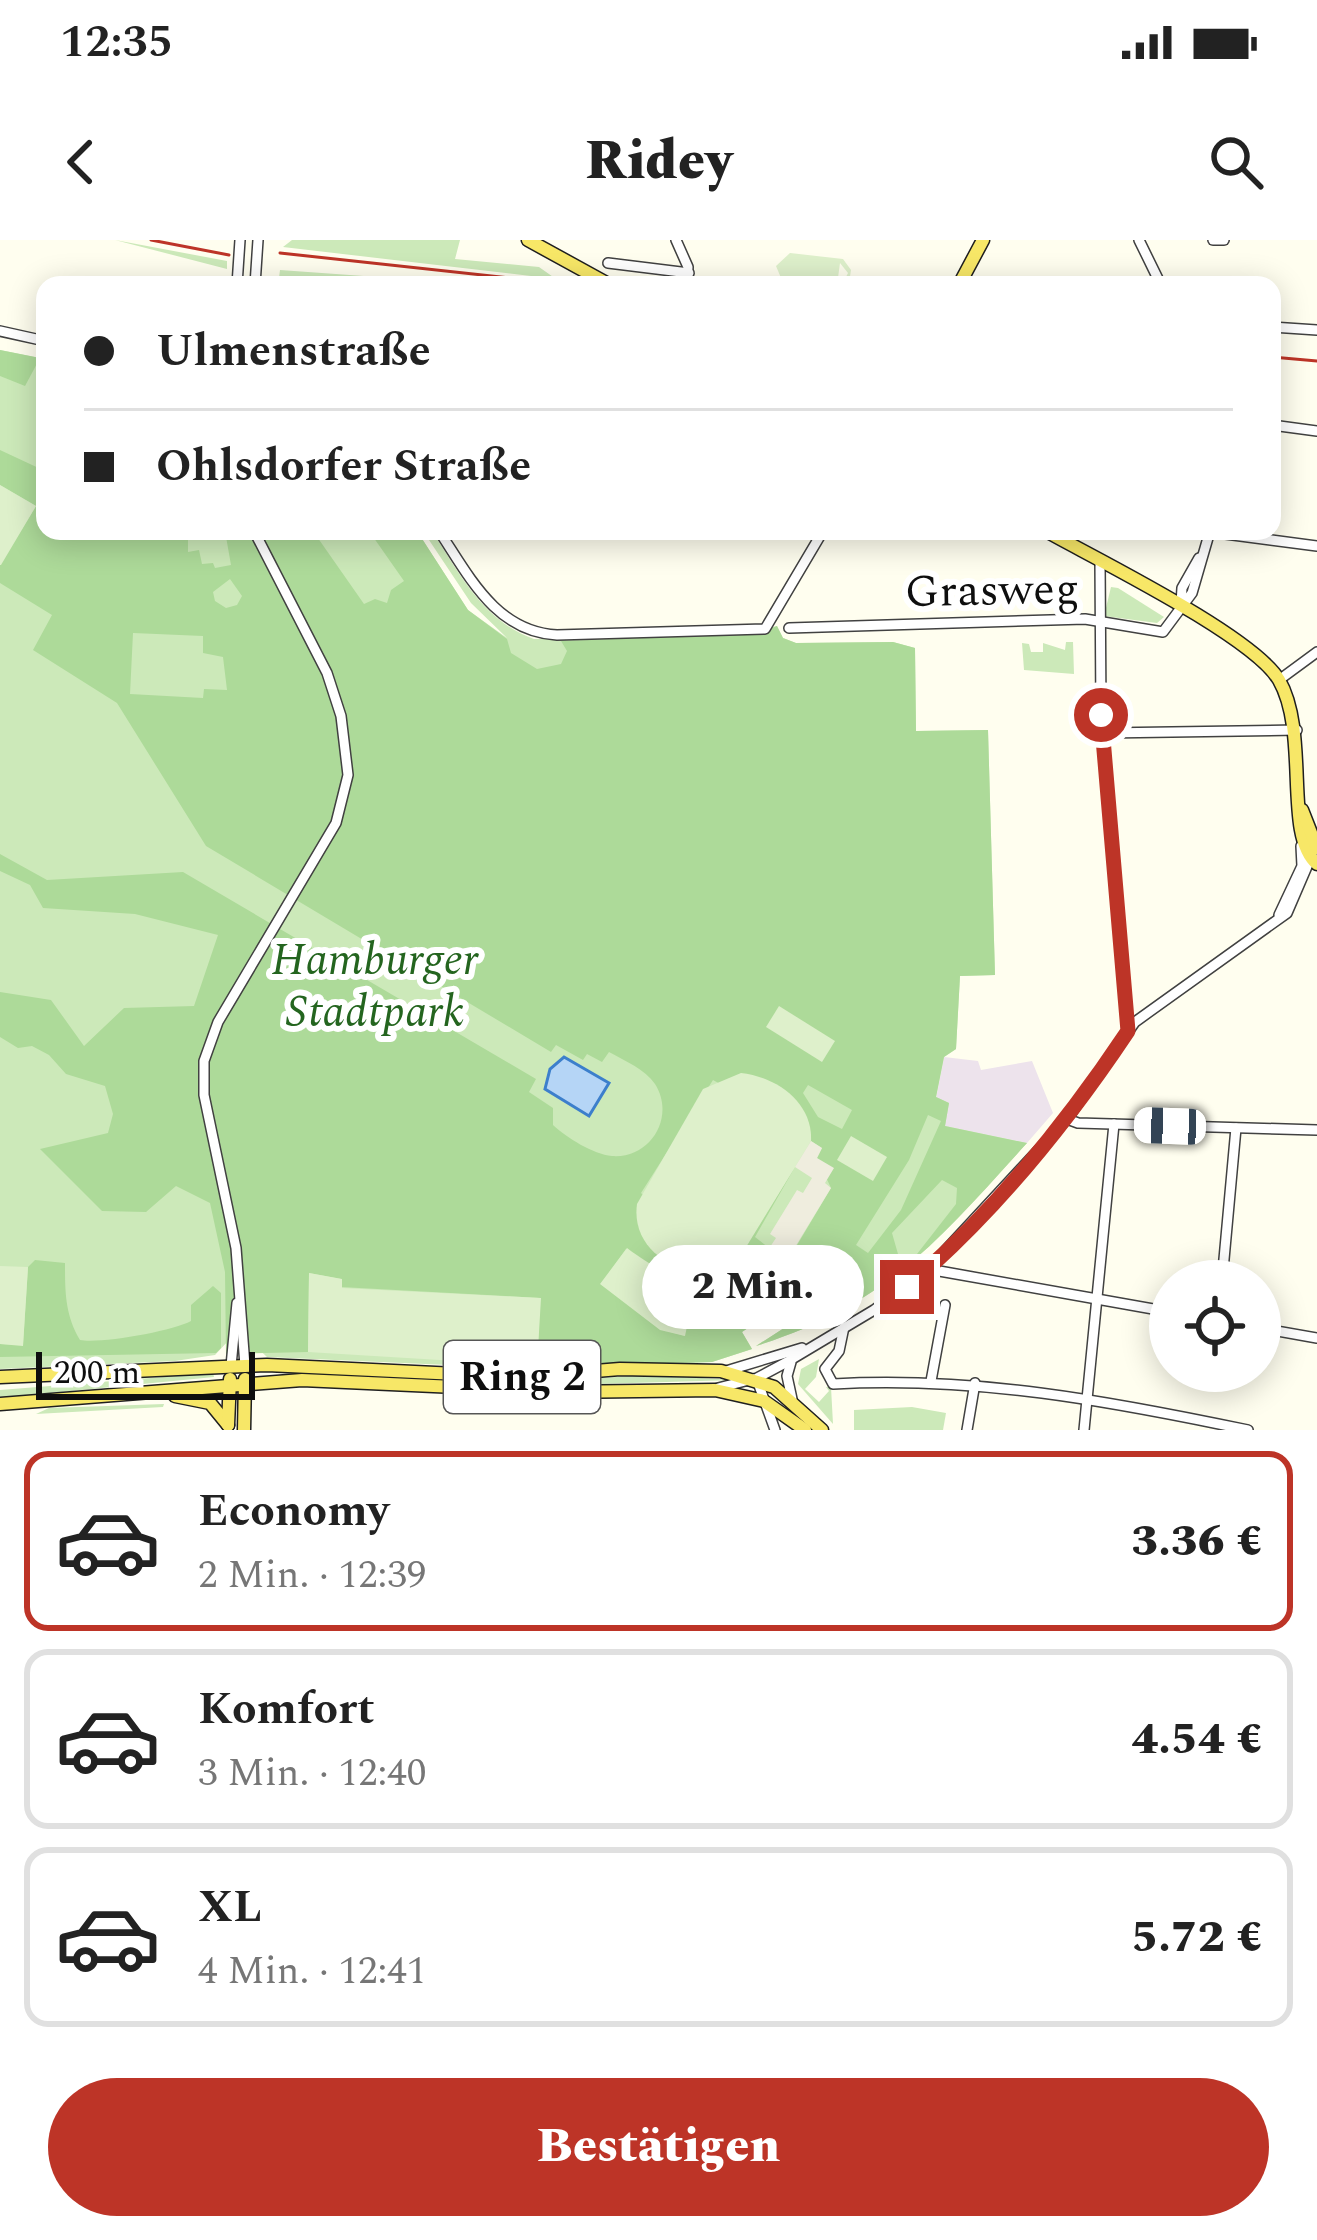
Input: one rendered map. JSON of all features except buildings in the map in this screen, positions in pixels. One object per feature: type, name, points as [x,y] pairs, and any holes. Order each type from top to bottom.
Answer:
[{"type":"main road","points":[[528,240],[594,276]]},
{"type":"main road","points":[[964,276],[982,240]]},
{"type":"main road","points":[[1062,540],[1257,655],[1279,680],[1297,730],[1300,806],[1309,862]]},
{"type":"main road","points":[[228,1428],[238,1366]]},
{"type":"main road","name":"Ring 2","points":[[0,1377],[238,1366],[521,1377],[620,1370],[721,1371],[757,1378],[792,1399],[821,1430]]},
{"type":"main road","name":"Ring 2","points":[[0,1404],[319,1379],[538,1392],[707,1390],[764,1401],[805,1430]]},
{"type":"main road","points":[[237,1385],[246,1428]]},
{"type":"main road","points":[[149,1393],[206,1401],[228,1428]]},
{"type":"street","points":[[238,276],[240,240]]},
{"type":"street","points":[[256,276],[258,240]]},
{"type":"street","points":[[676,240],[687,276]]},
{"type":"street","points":[[1139,240],[1157,276]]},
{"type":"street","points":[[1213,240],[1224,240]]},
{"type":"street","points":[[608,263],[673,276]]},
{"type":"street","points":[[1281,328],[1317,330]]},
{"type":"street","points":[[0,331],[36,339]]},
{"type":"street","points":[[1281,426],[1317,431]]},
{"type":"street","points":[[238,1366],[236,1248],[204,1095],[204,1061],[218,1022],[341,814],[348,775],[341,716],[327,673],[259,540]]},
{"type":"street","points":[[445,540],[481,594],[510,621],[531,631],[765,629],[819,540]]},
{"type":"street","points":[[1181,608],[1192,593],[1207,540]]},
{"type":"street","points":[[1271,540],[1317,546]]},
{"type":"street","points":[[1100,561],[1097,621],[1128,1031]]},
{"type":"street","name":"Grasweg","points":[[789,628],[1097,621],[1163,632],[1181,608]]},
{"type":"street","points":[[1279,680],[1317,652]]},
{"type":"street","points":[[1105,733],[1297,730]]},
{"type":"street","points":[[707,1390],[757,1378],[794,1358],[928,1269],[1067,1119],[1128,1031],[1193,976],[1273,925],[1292,906],[1309,862]]},
{"type":"street","points":[[1309,862],[1317,879]]},
{"type":"street","points":[[1067,1119],[1317,1130]]},
{"type":"street","points":[[1084,1430],[1114,1124]]},
{"type":"street","points":[[1224,1260],[1236,1128]]},
{"type":"street","points":[[928,1269],[1149,1308]]},
{"type":"street","points":[[931,1381],[945,1305]]},
{"type":"street","points":[[844,1327],[839,1351],[825,1369],[830,1383],[975,1383],[1088,1396],[1248,1430]]},
{"type":"street","points":[[1281,1331],[1317,1337]]},
{"type":"street","points":[[721,1371],[808,1347]]},
{"type":"street","points":[[792,1399],[787,1376],[794,1358]]},
{"type":"street","points":[[767,1360],[757,1378],[775,1430]]},
{"type":"street","points":[[967,1430],[975,1383]]},
{"type":"shaded area","points":[[944,1057],[978,1061],[981,1070],[1032,1061],[1053,1113],[1027,1143],[944,1126],[936,1098]]},
{"type":"shaded area","points":[[811,1141],[822,1148],[817,1158],[834,1168],[825,1183],[831,1188],[786,1262],[770,1247],[776,1238],[770,1234],[797,1190],[803,1193],[812,1178],[795,1167]]},
{"type":"green space","points":[[115,240],[227,261],[227,269]]},
{"type":"green space","points":[[292,240],[460,240],[455,259],[539,267],[552,276],[530,276],[283,247]]},
{"type":"green space","points":[[790,253],[843,259],[851,270],[846,276],[840,263],[838,276],[780,276],[776,266]]},
{"type":"green space","points":[[280,270],[364,276],[279,276]]},
{"type":"green space","name":"Hamburger Stadtpark","points":[[0,350],[36,357],[36,540],[423,540],[468,610],[507,638],[471,603],[429,540],[438,540],[487,608],[534,639],[738,635],[777,626],[783,638],[796,643],[893,642],[915,648],[916,731],[988,730],[995,975],[960,976],[956,1049],[944,1057],[936,1097],[949,1103],[945,1126],[1027,1143],[937,1239],[876,1289],[841,1311],[756,1346],[815,1308],[853,1272],[837,1259],[803,1291],[742,1332],[752,1349],[712,1362],[540,1369],[267,1357],[247,1338],[229,1340],[215,1355],[175,1361],[0,1369]]},
{"type":"green space","points":[[0,350],[36,357],[25,386],[0,376]]},
{"type":"green space","name":"Hamburger Stadtpark","points":[[0,450],[36,467],[36,506],[0,485]]},
{"type":"green space","points":[[0,485],[36,506],[1,565],[0,565]]},
{"type":"green space","name":"Hamburger Stadtpark","points":[[36,506],[36,540],[188,540],[188,552],[199,550],[202,564],[213,563],[215,568],[231,565],[227,540],[319,540],[364,604],[375,599],[387,603],[391,590],[404,581],[375,540],[423,540],[468,610],[507,639],[511,653],[537,669],[561,664],[567,651],[561,641],[755,634],[777,626],[783,638],[796,643],[893,642],[915,648],[916,731],[988,730],[995,975],[960,976],[956,1049],[944,1057],[936,1097],[949,1103],[945,1126],[1027,1143],[937,1239],[876,1289],[841,1311],[756,1346],[815,1308],[853,1272],[837,1259],[803,1291],[742,1332],[752,1349],[712,1362],[537,1366],[540,1298],[341,1287],[341,1279],[309,1273],[308,1352],[226,1354],[225,1272],[210,1203],[176,1186],[146,1212],[102,1211],[40,1149],[108,1133],[113,1114],[105,1086],[66,1074],[49,1055],[32,1046],[18,1048],[0,1037],[0,992],[51,1000],[84,1046],[124,1008],[194,1006],[218,935],[135,914],[43,908],[30,885],[0,871],[0,854],[47,880],[183,872],[536,1079],[529,1092],[553,1108],[553,1125],[597,1152],[626,1155],[648,1143],[661,1122],[661,1097],[651,1079],[628,1062],[609,1052],[602,1062],[587,1054],[583,1060],[556,1045],[551,1052],[206,846],[117,703],[33,650],[52,615],[0,583],[0,565]],"holes":[[[230,579],[242,596],[237,605],[226,608],[215,601],[213,592]],[[133,633],[203,636],[203,653],[223,657],[227,690],[204,689],[203,698],[130,694]],[[713,1080],[811,1134],[811,1141],[822,1148],[817,1158],[831,1188],[787,1262],[755,1237],[795,1167],[731,1270],[724,1273],[641,1193]],[[808,1085],[852,1110],[842,1129],[818,1117],[803,1093]],[[928,1115],[941,1121],[901,1210],[868,1253],[856,1245],[909,1160]],[[942,1180],[957,1188],[956,1204],[917,1254],[898,1254],[892,1233]],[[626,1249],[685,1336],[660,1329],[601,1284]]]},
{"type":"green space","points":[[1111,587],[1164,617],[1157,623],[1104,616]]},
{"type":"green space","points":[[1066,642],[1073,642],[1074,674],[1024,670],[1022,643],[1029,644],[1031,652],[1043,652],[1043,643],[1065,650]]},
{"type":"green space","points":[[779,1006],[835,1041],[822,1062],[766,1027]]},
{"type":"green space","points":[[741,1073],[767,1080],[790,1094],[806,1115],[811,1141],[732,1270],[715,1273],[681,1268],[652,1251],[643,1238],[637,1204],[703,1089]]},
{"type":"green space","points":[[851,1136],[887,1157],[873,1181],[837,1160]]},
{"type":"green space","points":[[627,1248],[683,1292],[688,1318],[685,1336],[660,1330],[600,1284]]},
{"type":"green space","points":[[35,1260],[65,1263],[69,1312],[80,1340],[119,1338],[182,1325],[191,1321],[191,1305],[213,1286],[221,1293],[221,1348],[216,1353],[0,1357],[0,1344],[23,1345],[28,1267]]},
{"type":"green space","points":[[0,1266],[28,1267],[23,1346],[0,1344]]},
{"type":"green space","points":[[309,1273],[342,1279],[342,1288],[541,1298],[537,1366],[308,1352]]},
{"type":"green space","points":[[819,1359],[816,1377],[805,1389],[819,1402],[829,1391],[826,1387],[831,1387],[833,1424],[798,1384],[801,1369]]},
{"type":"green space","points":[[213,1373],[214,1377],[0,1398],[0,1390]]},
{"type":"green space","points":[[316,1374],[522,1383],[648,1375],[735,1380],[528,1386]]},
{"type":"green space","points":[[163,1407],[36,1414],[49,1408]]},
{"type":"green space","points":[[912,1407],[946,1413],[943,1430],[854,1430],[854,1410]]},
{"type":"water","points":[[564,1057],[609,1083],[589,1116],[545,1089],[550,1069]]},
{"type":"railway","points":[[151,240],[229,255]]},
{"type":"railway","points":[[280,253],[492,276]]},
{"type":"railway","points":[[1281,358],[1317,361]]},
{"type":"route","points":[[907,1287],[950,1249],[1056,1131],[1128,1031],[1101,715]]}]
